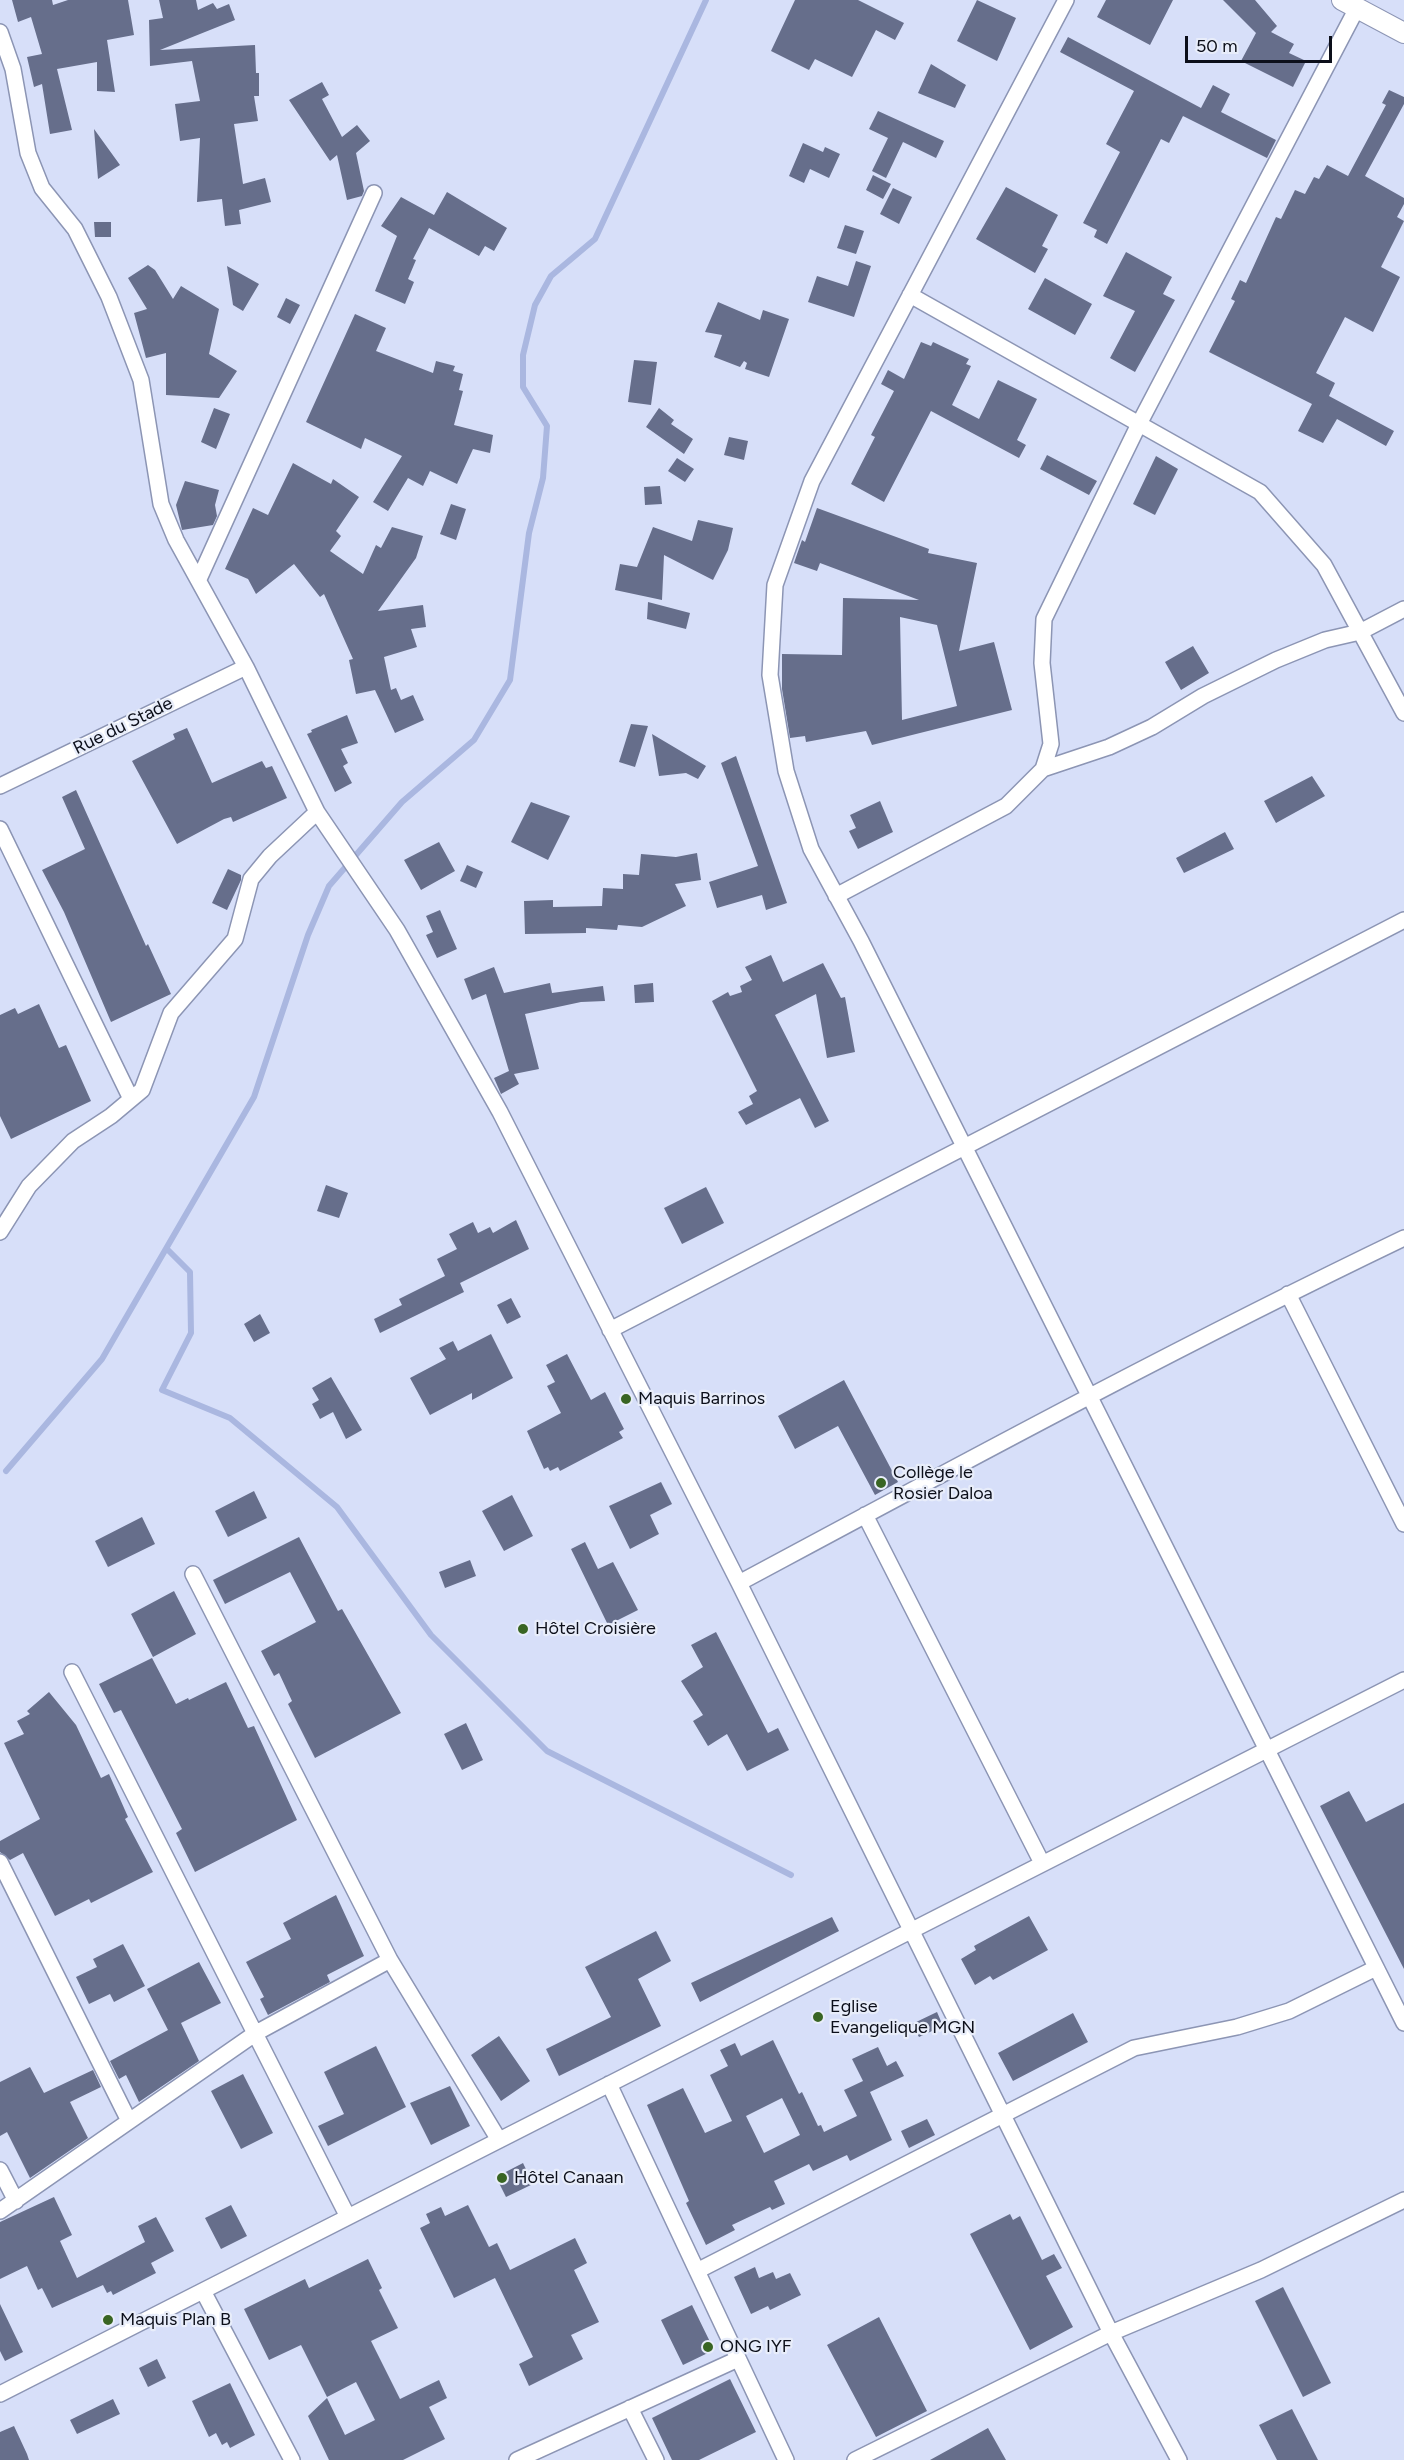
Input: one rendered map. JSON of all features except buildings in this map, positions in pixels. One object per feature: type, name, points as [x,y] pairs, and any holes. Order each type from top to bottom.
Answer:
[{"type":"street","points":[[1066,0],[812,482],[775,585],[770,675],[786,771],[811,849],[964,1147],[1404,2023]]},
{"type":"street","points":[[1043,769],[1051,744],[1042,663],[1044,619],[1139,424],[1350,4],[1404,33]]},
{"type":"street","points":[[0,32],[13,69],[28,153],[42,188],[75,229],[109,297],[141,380],[161,504],[246,667],[317,812],[397,930],[500,1112],[739,1582],[1111,2333],[1179,2460]]},
{"type":"street","points":[[199,579],[374,193]]},
{"type":"street","points":[[910,296],[1260,492],[1324,565],[1404,713]]},
{"type":"street","points":[[836,896],[1006,806],[1043,769],[1109,747],[1141,732],[1203,696],[1276,660],[1325,640],[1360,632],[1404,609]]},
{"type":"street","name":"Rue du Stade","points":[[0,786],[246,667]]},
{"type":"street","points":[[0,1232],[29,1186],[74,1141],[142,1090],[171,1013],[235,939],[251,879],[270,856],[317,812]]},
{"type":"street","points":[[0,829],[131,1100]]},
{"type":"street","points":[[610,1330],[1404,920]]},
{"type":"street","points":[[739,1582],[1089,1395],[1404,1238]]},
{"type":"street","points":[[1288,1294],[1404,1524]]},
{"type":"street","points":[[865,1515],[1042,1863]]},
{"type":"street","points":[[193,1574],[390,1960],[498,2140]]},
{"type":"street","points":[[72,1671],[348,2217]]},
{"type":"street","points":[[0,2394],[1404,1680]]},
{"type":"street","points":[[0,1862],[129,2121]]},
{"type":"street","points":[[0,2211],[256,2033],[390,1960]]},
{"type":"street","points":[[697,2271],[1134,2048],[1237,2028],[1289,2011],[1376,1968]]},
{"type":"street","points":[[609,2084],[786,2460]]},
{"type":"street","points":[[0,2170],[16,2201]]},
{"type":"street","points":[[855,2460],[1111,2333],[1261,2271],[1404,2200]]},
{"type":"street","points":[[203,2291],[292,2460]]},
{"type":"street","points":[[517,2460],[738,2360]]},
{"type":"street","points":[[630,2408],[656,2460]]},
{"type":"waterway","points":[[6,1471],[102,1359],[254,1097],[308,935],[329,886],[402,802],[474,740],[510,680],[529,533],[543,478],[547,426],[523,387],[523,355],[535,305],[551,276],[595,239],[706,0]]},
{"type":"waterway","points":[[167,1249],[190,1272],[191,1333],[162,1390],[230,1418],[337,1507],[431,1635],[547,1751],[791,1875]]},
{"type":"place","name":"Maquis Barrinos","points":[[626,1399]]},
{"type":"place","name":"Collège le Rosier Daloa","points":[[881,1483]]},
{"type":"place","name":"Hôtel Croisière","points":[[523,1629]]},
{"type":"place","name":"Eglise Evangelique MGN","points":[[818,2017]]},
{"type":"place","name":"Hôtel Canaan","points":[[502,2178]]},
{"type":"place","name":"Maquis Plan B","points":[[108,2320]]},
{"type":"place","name":"ONG IYF","points":[[708,2347]]}]
